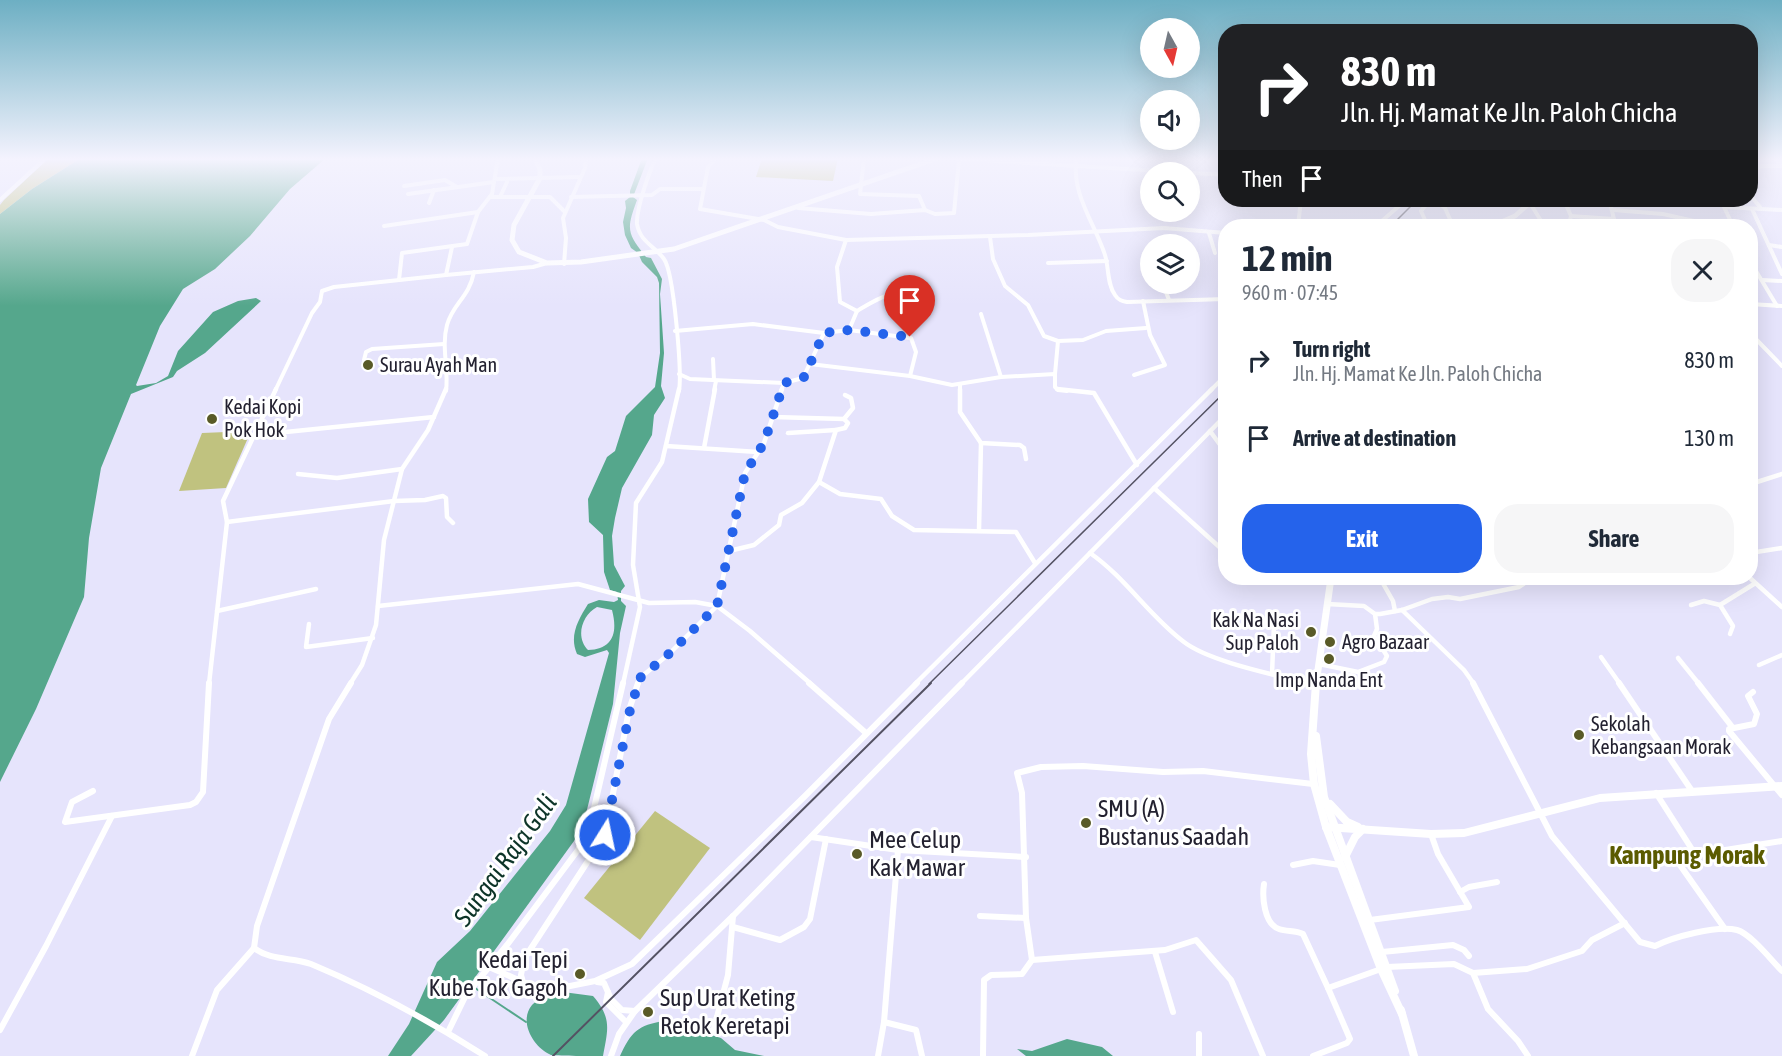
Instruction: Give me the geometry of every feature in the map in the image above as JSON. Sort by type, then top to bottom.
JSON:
[{"type":"main road","points":[[525,207],[514,225],[512,240],[519,252],[547,263],[564,264],[642,255],[684,246],[798,208]]},
{"type":"main road","points":[[1508,219],[1525,207]]},
{"type":"main road","points":[[1330,585],[1316,686],[1314,722],[1318,784],[1330,827],[1402,1014],[1414,1056]]},
{"type":"main road","points":[[1318,784],[1334,810],[1347,822],[1363,830]]},
{"type":"main road","points":[[1330,827],[1431,834],[1477,831],[1600,798],[1778,786]]},
{"type":"main road","points":[[1324,797],[1330,827]]},
{"type":"main road","points":[[1343,861],[1355,837],[1363,830]]},
{"type":"main road","points":[[1343,861],[1370,920],[1382,952],[1384,968]]},
{"type":"street","points":[[399,280],[402,253],[452,247],[469,242],[478,212],[482,207]]},
{"type":"street","points":[[558,207],[565,212]]},
{"type":"street","points":[[564,264],[566,236],[563,220],[567,207]]},
{"type":"street","points":[[447,1031],[466,995],[507,945],[578,850],[585,836],[612,734],[640,599],[633,566],[636,502],[662,462],[680,388],[673,285],[665,260],[646,244],[638,229],[641,207]]},
{"type":"street","points":[[700,207],[764,220],[787,229],[846,240],[990,237],[1165,228],[1218,233]]},
{"type":"street","points":[[798,208],[870,214],[925,210],[935,214],[956,213],[956,207]]},
{"type":"street","points":[[1086,207],[1107,261],[1112,289],[1118,298],[1124,302],[1218,299]]},
{"type":"street","points":[[1384,219],[1398,207]]},
{"type":"street","points":[[1567,207],[1570,219]]},
{"type":"street","points":[[1612,207],[1613,219]]},
{"type":"street","points":[[1728,207],[1759,207]]},
{"type":"street","points":[[1762,207],[1782,210]]},
{"type":"street","points":[[1752,209],[1756,219]]},
{"type":"street","points":[[1613,210],[1660,214],[1684,219]]},
{"type":"street","points":[[384,226],[478,212]]},
{"type":"street","points":[[1571,216],[1602,219]]},
{"type":"street","points":[[1758,222],[1782,274]]},
{"type":"street","points":[[1209,233],[1215,253]]},
{"type":"street","points":[[990,237],[993,260],[1005,286],[1028,306],[1044,336],[1058,341],[1083,340],[1106,331],[1146,328]]},
{"type":"street","points":[[846,240],[837,267],[840,302],[843,306],[857,311]]},
{"type":"street","points":[[1768,245],[1782,247]]},
{"type":"street","points":[[446,274],[452,247]]},
{"type":"street","points":[[1048,263],[1107,261]]},
{"type":"street","points":[[93,791],[72,802],[65,822],[190,805],[196,802],[203,792],[209,681],[227,522],[224,501],[249,443],[256,435],[312,313],[320,302],[320,294],[326,289],[446,274],[533,267],[547,263]]},
{"type":"street","points":[[192,1056],[217,990],[254,948],[256,926],[329,719],[362,665],[373,638],[384,540],[402,469],[434,417],[445,394],[447,382],[444,344],[448,318],[471,288],[474,272]]},
{"type":"street","points":[[1758,274],[1779,306]]},
{"type":"street","points":[[1762,280],[1782,281]]},
{"type":"street","points":[[849,330],[857,311],[887,294],[915,294],[920,298],[920,305]]},
{"type":"street","points":[[1167,294],[1169,300]]},
{"type":"street","points":[[1134,375],[1165,364],[1159,357],[1146,328],[1143,301]]},
{"type":"street","points":[[1758,305],[1779,306]]},
{"type":"street","points":[[981,315],[1001,377]]},
{"type":"street","points":[[675,331],[753,324],[824,333],[849,330],[911,338],[916,343],[915,362],[910,376]]},
{"type":"street","points":[[679,374],[688,379],[784,383],[803,378],[824,333]]},
{"type":"street","points":[[1058,341],[1055,387],[1058,390],[1091,391],[1095,394],[1137,465]]},
{"type":"street","points":[[1758,341],[1782,366]]},
{"type":"street","points":[[364,360],[366,352],[372,349],[444,344]]},
{"type":"street","points":[[704,448],[715,380],[712,359]]},
{"type":"street","points":[[810,364],[910,376],[951,385],[1001,377],[1055,374]]},
{"type":"street","points":[[524,982],[521,975],[524,959],[605,835],[630,710],[640,678],[670,653],[717,606],[745,473],[758,452],[784,383]]},
{"type":"street","points":[[489,967],[542,988],[560,988],[595,981],[632,964],[1218,383]]},
{"type":"street","points":[[960,384],[960,412],[981,443],[979,530]]},
{"type":"street","points":[[844,419],[853,408],[852,400],[845,395]]},
{"type":"street","points":[[256,435],[434,417]]},
{"type":"street","points":[[773,417],[844,419],[848,423],[847,426],[836,430],[788,434]]},
{"type":"street","points":[[611,1056],[626,1022],[635,1011],[733,916],[1218,423]]},
{"type":"street","points":[[729,551],[755,544],[779,525],[781,515],[803,502],[819,482],[836,430]]},
{"type":"street","points":[[1210,431],[1218,442]]},
{"type":"street","points":[[981,443],[1020,445],[1024,448],[1026,459]]},
{"type":"street","points":[[666,446],[758,452]]},
{"type":"street","points":[[298,474],[312,478],[368,475],[402,469]]},
{"type":"street","points":[[1758,482],[1782,474]]},
{"type":"street","points":[[819,482],[840,494],[881,499],[892,516],[914,530],[979,530],[1018,533],[1035,563]]},
{"type":"street","points":[[1154,488],[1218,546]]},
{"type":"street","points":[[227,522],[444,496],[447,517],[453,523]]},
{"type":"street","points":[[1758,552],[1782,548]]},
{"type":"street","points":[[1090,553],[1110,568],[1185,645],[1201,653],[1316,686]]},
{"type":"street","points":[[378,606],[578,584],[611,595],[661,604],[695,602],[717,606],[750,631],[866,733]]},
{"type":"street","points":[[1384,585],[1399,610],[1464,670],[1474,684],[1564,853],[1640,942],[1650,946],[1669,939],[1725,929],[1743,932],[1782,971]]},
{"type":"street","points":[[1327,603],[1364,606],[1375,614],[1399,610],[1432,599],[1448,597],[1460,599],[1522,585]]},
{"type":"street","points":[[1691,605],[1704,602],[1720,605],[1752,585]]},
{"type":"street","points":[[1755,585],[1782,607]]},
{"type":"street","points":[[217,611],[316,589]]},
{"type":"street","points":[[1720,605],[1732,626],[1730,634]]},
{"type":"street","points":[[1319,663],[1358,672],[1384,662],[1387,656],[1374,636],[1377,629],[1375,614]]},
{"type":"street","points":[[309,624],[304,644],[306,647],[373,638]]},
{"type":"street","points":[[1272,674],[1275,624]]},
{"type":"street","points":[[1759,665],[1782,656]]},
{"type":"street","points":[[1601,657],[1692,791]]},
{"type":"street","points":[[1678,658],[1733,728]]},
{"type":"street","points":[[1754,692],[1748,696],[1757,714],[1754,724],[1733,728],[1729,731],[1731,736],[1778,786],[1782,795]]},
{"type":"street","points":[[983,1056],[984,980],[991,975],[1022,974],[1032,960],[1026,918],[1026,857],[1022,793],[1017,772],[1021,768],[1044,766],[1142,770],[1159,773],[1202,771],[1318,784]]},
{"type":"street","points":[[1656,793],[1695,854]]},
{"type":"street","points":[[0,1030],[46,946],[112,816]]},
{"type":"street","points":[[1370,920],[1468,907],[1438,858],[1431,834]]},
{"type":"street","points":[[811,837],[898,850],[1026,857]]},
{"type":"street","points":[[734,927],[775,940],[783,939],[804,927],[810,919],[825,839]]},
{"type":"street","points":[[1725,929],[1675,860],[1695,854],[1782,841]]},
{"type":"street","points":[[878,1056],[884,1022],[898,850]]},
{"type":"street","points":[[1293,865],[1313,861],[1343,861]]},
{"type":"street","points":[[1460,892],[1469,887],[1497,882]]},
{"type":"street","points":[[1264,884],[1262,893],[1272,924],[1277,928],[1299,931],[1304,934],[1350,1040],[1313,1056]]},
{"type":"street","points":[[713,1032],[726,984],[734,927],[733,916]]},
{"type":"street","points":[[980,916],[1026,918]]},
{"type":"street","points":[[1328,988],[1384,968],[1454,964],[1473,973],[1527,969],[1582,951],[1592,940],[1625,923]]},
{"type":"street","points":[[1032,960],[1155,952],[1174,949],[1196,940],[1231,980],[1263,1056]]},
{"type":"street","points":[[1382,952],[1453,945],[1464,950],[1469,956]]},
{"type":"street","points":[[254,948],[260,954],[271,957],[307,962],[447,1031],[485,1056]]},
{"type":"street","points":[[1155,952],[1173,1012]]},
{"type":"street","points":[[1473,973],[1488,1009],[1528,1056]]},
{"type":"street","points":[[595,981],[604,982],[615,1005],[622,1010],[635,1011]]},
{"type":"street","points":[[609,990],[606,1002],[626,1022]]},
{"type":"street","points":[[884,1022],[916,1030],[922,1056]]},
{"type":"street","points":[[1199,1034],[1199,1056]]},
{"type":"shaded area","points":[[0,207],[9,207],[0,214]]},
{"type":"shaded area","points":[[9,207],[274,207],[250,236],[215,269],[183,289],[160,326],[137,386],[156,383],[168,376],[178,351],[213,312],[238,301],[256,298],[261,301],[205,353],[177,371],[173,377],[131,394],[101,468],[89,538],[84,597],[36,709],[0,782],[0,214]]},
{"type":"shaded area","points":[[635,207],[630,231],[646,257],[651,258],[662,279],[660,294],[664,353],[661,386],[665,398],[654,415],[652,435],[622,488],[615,518],[612,536],[614,565],[625,586],[621,591],[621,601],[626,606],[620,633],[613,704],[582,830],[444,1020],[411,1056],[388,1056],[409,1024],[437,962],[470,931],[550,831],[566,805],[609,653],[607,650],[585,657],[577,654],[574,641],[576,628],[588,604],[599,600],[614,602],[618,600],[617,592],[610,590],[604,572],[603,535],[589,522],[588,499],[607,457],[615,451],[626,416],[655,387],[660,353],[659,283],[657,277],[642,262],[638,253],[631,248],[625,235],[623,222],[626,208]],"holes":[[[597,607],[612,610],[614,632],[608,643],[603,647],[588,650],[581,633],[587,615]]]},
{"type":"shaded area","points":[[251,431],[226,488],[179,491],[202,433]]},
{"type":"shaded area","points":[[655,811],[710,848],[640,940],[584,898]]},
{"type":"shaded area","points":[[563,992],[593,996],[599,1004],[607,1024],[603,1056],[551,1055],[534,1041],[527,1026],[528,1012],[532,1005],[542,998]]},
{"type":"shaded area","points":[[664,1021],[721,1038],[735,1050],[764,1056],[620,1056],[636,1031]]},
{"type":"shaded area","points":[[1067,1039],[1102,1047],[1113,1056],[1026,1056],[1017,1049],[1032,1051]]},
{"type":"waterway","points":[[475,988],[526,1022]]},
{"type":"railway","points":[[1398,219],[1410,207]]},
{"type":"railway","points":[[929,684],[1218,399]]},
{"type":"railway","points":[[553,1056],[931,683]]},
{"type":"place","name":"Surau Ayah Man","points":[[368,365]]},
{"type":"place","name":"Kedai Kopi Pok Hok","points":[[212,419]]},
{"type":"place","name":"Kak Na Nasi Sup Paloh","points":[[1311,632]]},
{"type":"place","name":"Agro Bazaar","points":[[1330,642]]},
{"type":"place","name":"Imp Nanda Ent","points":[[1329,659]]},
{"type":"place","name":"Sekolah Kebangsaan Morak","points":[[1579,735]]},
{"type":"place","name":"SMU (A) Bustanus Saadah","points":[[1086,823]]},
{"type":"place","name":"Mee Celup Kak Mawar","points":[[857,854]]},
{"type":"place","name":"Kedai Tepi Kube Tok Gagoh","points":[[580,974]]},
{"type":"place","name":"Sup Urat Keting Retok Keretapi","points":[[648,1012]]},
{"type":"district","name":"Kampung Morak","points":[[1687,855]]},
{"type":"route","points":[[605,835],[630,710],[640,678],[670,653],[717,606],[745,473],[764,443],[784,383],[804,377],[824,333],[849,330],[910,337]]},
{"type":"water label","name":"Sungai Raja Gali","points":[[505,860]]}]
